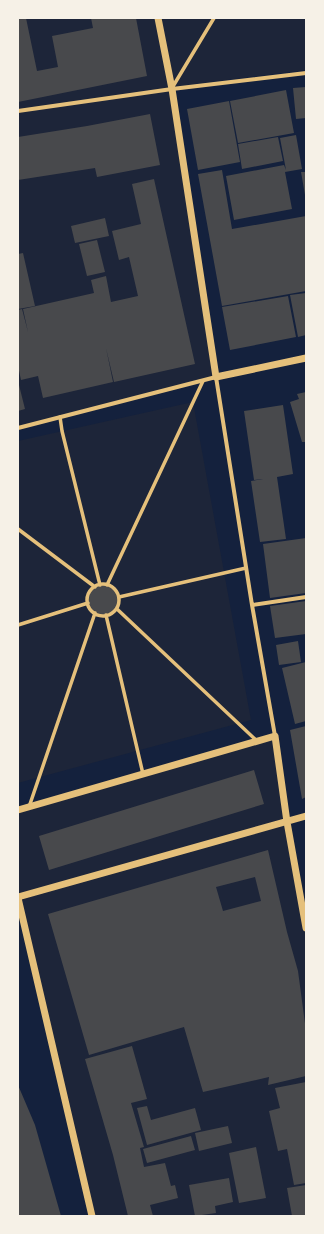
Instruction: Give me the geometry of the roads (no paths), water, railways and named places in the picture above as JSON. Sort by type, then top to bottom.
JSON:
[{"type":"street","points":[[158,18],[172,89],[246,568],[275,736],[287,822],[306,928]]},
{"type":"street","points":[[172,89],[214,18]]},
{"type":"street","points":[[18,111],[172,89],[306,73]]},
{"type":"street","points":[[18,428],[216,377],[306,358]]},
{"type":"street","points":[[107,584],[202,381]]},
{"type":"street","points":[[60,417],[62,431],[100,585]]},
{"type":"street","points":[[18,529],[94,587]]},
{"type":"street","points":[[119,597],[246,568]]},
{"type":"street","points":[[107,584],[116,591],[119,597],[119,603],[117,609],[112,614],[106,616],[95,613],[88,603],[88,597],[90,591],[94,587],[107,584]]},
{"type":"street","points":[[252,605],[306,597]]},
{"type":"street","points":[[18,625],[88,603]]},
{"type":"street","points":[[117,609],[258,742]]},
{"type":"street","points":[[28,808],[95,613]]},
{"type":"street","points":[[106,616],[143,774]]},
{"type":"street","points":[[18,810],[275,736]]},
{"type":"street","points":[[92,1216],[18,897],[306,816]]}]
